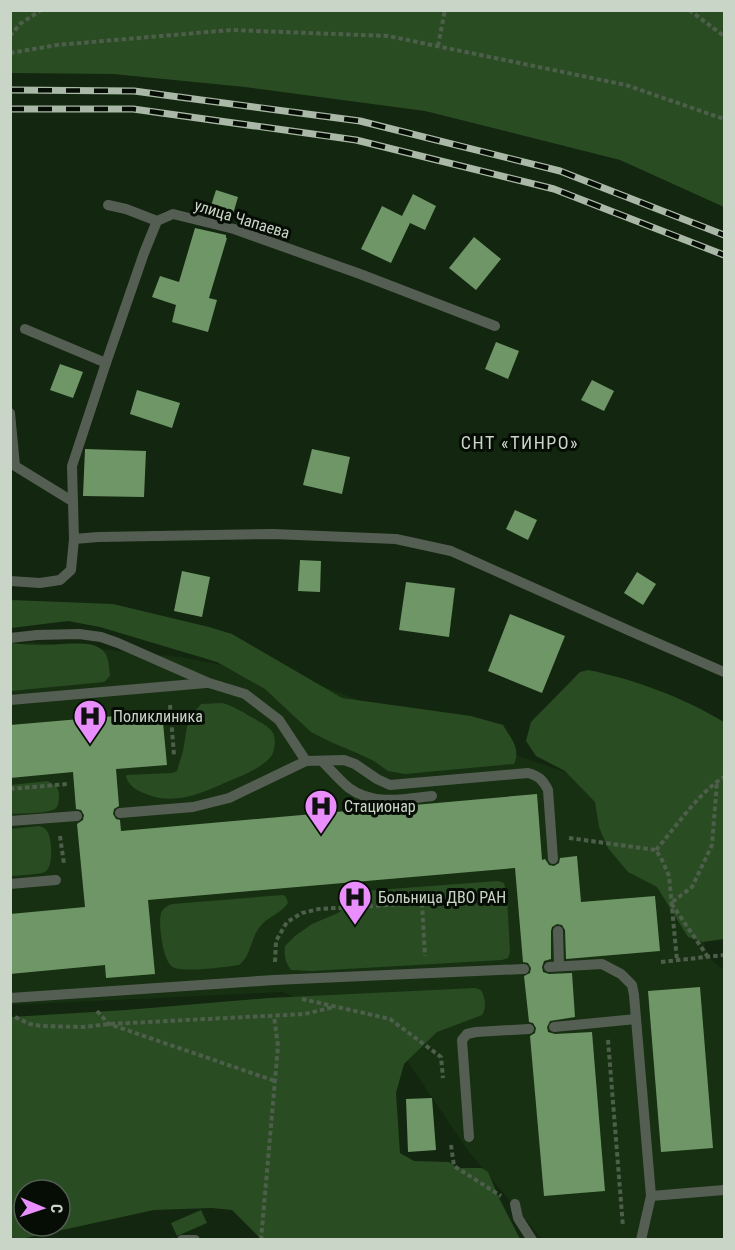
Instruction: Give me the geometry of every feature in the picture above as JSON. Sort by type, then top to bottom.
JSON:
[{"type":"lane","points":[[10,581],[40,583],[60,580],[71,570],[74,539],[72,466],[157,221],[108,205]]},
{"type":"lane","name":"улица Чапаева","points":[[157,221],[173,214],[234,229],[495,326]]},
{"type":"lane","points":[[26,329],[106,363]]},
{"type":"lane","points":[[10,413],[15,466],[72,501]]},
{"type":"lane","points":[[74,539],[273,534],[396,539],[451,551],[724,672]]},
{"type":"lane","points":[[10,638],[79,634],[101,637],[209,683],[245,694],[279,720],[306,761]]},
{"type":"lane","points":[[10,700],[209,683]]},
{"type":"lane","points":[[120,813],[193,807],[229,798],[306,761],[344,760],[390,785],[528,773],[538,776],[548,790],[553,858]]},
{"type":"lane","points":[[322,761],[351,789],[369,797],[384,800],[432,796]]},
{"type":"lane","points":[[10,821],[77,816]]},
{"type":"lane","points":[[10,884],[56,880]]},
{"type":"lane","points":[[558,932],[554,967],[602,964],[621,974],[632,985],[651,1196],[641,1239]]},
{"type":"lane","points":[[10,998],[274,980],[524,969]]},
{"type":"lane","points":[[554,1027],[636,1019]]},
{"type":"lane","points":[[469,1137],[462,1040],[467,1034],[476,1032],[529,1029]]},
{"type":"lane","points":[[651,1196],[724,1190]]},
{"type":"lane","points":[[515,1204],[518,1218],[532,1239]]},
{"type":"lane","points":[[182,1239],[195,1239]]},
{"type":"path","points":[[10,36],[20,24],[42,10]]},
{"type":"path","points":[[438,46],[444,10]]},
{"type":"path","points":[[689,10],[724,36]]},
{"type":"path","points":[[10,53],[57,45],[231,30],[388,36],[626,84],[724,119]]},
{"type":"path","points":[[168,687],[174,755]]},
{"type":"path","points":[[656,850],[694,805],[724,777]]},
{"type":"path","points":[[671,903],[692,887],[712,845],[717,782]]},
{"type":"path","points":[[10,789],[67,784]]},
{"type":"path","points":[[56,880],[64,877],[58,817]]},
{"type":"path","points":[[551,835],[656,850],[669,876],[677,961]]},
{"type":"path","points":[[274,980],[276,941],[287,922],[302,913],[319,909],[495,899]]},
{"type":"path","points":[[422,903],[426,974]]},
{"type":"path","points":[[671,903],[708,957]]},
{"type":"path","points":[[661,962],[724,955]]},
{"type":"path","points":[[298,998],[390,1019],[441,1057],[443,1079]]},
{"type":"path","points":[[10,1013],[30,1024],[84,1027],[109,1023],[305,1014],[338,1006]]},
{"type":"path","points":[[261,1239],[278,1046],[274,1016]]},
{"type":"path","points":[[109,1023],[275,1081]]},
{"type":"path","points":[[609,1056],[623,1228]]},
{"type":"path","points":[[451,1144],[454,1166],[515,1204]]},
{"type":"path","points":[[663,1239],[684,1239]]},
{"type":"shaded area","points":[[11,10],[724,11],[724,207],[620,160],[425,111],[245,87],[113,74],[11,73]]},
{"type":"shaded area","points":[[11,600],[113,604],[232,634],[342,698],[471,716],[503,725],[516,748],[516,758],[514,764],[405,774],[388,771],[374,761],[311,732],[265,689],[217,662],[100,627],[68,621],[11,628]]},
{"type":"shaded area","name":"Больница ДВО РАН","points":[[30,642],[180,657],[308,681],[582,778],[691,896],[708,957],[724,970],[724,1239],[542,1239],[469,1152],[395,1043],[283,992],[11,1005],[11,646]]},
{"type":"shaded area","points":[[10,643],[96,646],[106,654],[110,676],[104,682],[11,691]]},
{"type":"shaded area","points":[[588,670],[664,692],[724,722],[724,939],[703,942],[688,937],[657,887],[628,872],[608,848],[599,827],[595,802],[565,771],[536,756],[526,741],[531,722],[580,672]]},
{"type":"shaded area","points":[[222,703],[243,712],[265,725],[273,733],[274,747],[268,760],[246,774],[209,790],[178,798],[157,797],[131,786],[127,775],[177,771],[192,715],[201,704]]},
{"type":"shaded area","points":[[48,781],[56,786],[59,792],[59,803],[55,809],[40,813],[11,814],[11,785]]},
{"type":"shaded area","points":[[43,827],[49,835],[51,859],[48,869],[38,874],[11,876],[11,829]]},
{"type":"shaded area","points":[[498,881],[504,883],[507,897],[510,952],[508,958],[312,971],[291,970],[286,961],[285,946],[295,936],[312,924],[338,913],[364,891]]},
{"type":"shaded area","points":[[283,895],[288,903],[262,924],[246,957],[239,965],[178,969],[169,964],[164,951],[160,925],[161,913],[167,906]]},
{"type":"shaded area","points":[[475,988],[481,990],[485,1002],[482,1015],[437,1032],[404,1064],[396,1093],[400,1153],[414,1161],[449,1162],[458,1168],[482,1168],[488,1172],[520,1239],[261,1239],[232,1210],[212,1208],[154,1210],[72,1228],[72,1178],[12,1178],[12,1238],[26,1238],[11,1239],[11,1017],[269,998]]},
{"type":"shaded area","points":[[201,1210],[207,1223],[177,1236],[171,1223]]},
{"type":"building","points":[[216,190],[238,197],[231,221],[208,215]]},
{"type":"building","points":[[413,194],[436,206],[425,230],[410,223],[391,263],[361,249],[382,206],[402,216]]},
{"type":"building","points":[[195,228],[226,235],[227,238],[209,298],[217,300],[208,332],[172,322],[176,305],[152,297],[160,276],[179,282]]},
{"type":"building","points":[[474,237],[501,259],[476,290],[449,268]]},
{"type":"building","points":[[496,342],[519,351],[508,379],[485,369]]},
{"type":"building","points":[[60,364],[83,372],[73,398],[50,390]]},
{"type":"building","points":[[592,380],[614,391],[604,411],[581,400]]},
{"type":"building","points":[[137,390],[180,403],[172,428],[130,414]]},
{"type":"building","points":[[85,449],[146,451],[144,497],[83,496]]},
{"type":"building","points":[[312,449],[350,457],[342,494],[303,485]]},
{"type":"building","points":[[515,510],[537,520],[528,540],[506,529]]},
{"type":"building","points":[[300,560],[321,561],[320,592],[298,591]]},
{"type":"building","points":[[182,571],[210,577],[202,617],[174,611]]},
{"type":"building","points":[[637,572],[656,584],[643,605],[624,593]]},
{"type":"building","points":[[406,582],[455,588],[449,637],[399,630]]},
{"type":"building","points":[[510,614],[565,636],[542,693],[488,671]]},
{"type":"building","points":[[162,712],[167,765],[116,769],[119,806],[114,809],[113,814],[116,819],[120,820],[121,831],[537,794],[542,860],[545,859],[549,865],[554,866],[559,863],[560,858],[577,856],[581,902],[655,896],[660,951],[566,959],[565,930],[562,925],[557,924],[552,927],[551,931],[551,959],[544,961],[542,967],[543,972],[549,974],[572,973],[575,1017],[550,1021],[547,1027],[548,1032],[555,1034],[592,1032],[605,1191],[544,1196],[530,1036],[535,1033],[536,1028],[533,1023],[529,1022],[524,976],[530,973],[531,968],[528,963],[523,962],[515,868],[148,900],[155,974],[106,978],[105,965],[10,974],[10,914],[85,907],[77,824],[83,820],[84,815],[81,810],[76,809],[73,772],[10,778],[10,725]]},
{"type":"building","points":[[700,987],[713,1148],[661,1152],[648,991]]},
{"type":"building","points":[[432,1098],[436,1150],[408,1152],[406,1099]]},
{"type":"railway","points":[[10,90],[134,91],[360,121],[560,171],[724,235]]},
{"type":"railway","points":[[10,109],[133,109],[356,140],[554,189],[724,255]]},
{"type":"place","name":"Поликлиника","points":[[90,745]]},
{"type":"place","name":"Стационар","points":[[321,835]]},
{"type":"place","name":"Больница ДВО РАН","points":[[355,926]]},
{"type":"district","name":"СНТ «ТИНРО»","points":[[520,442]]}]
